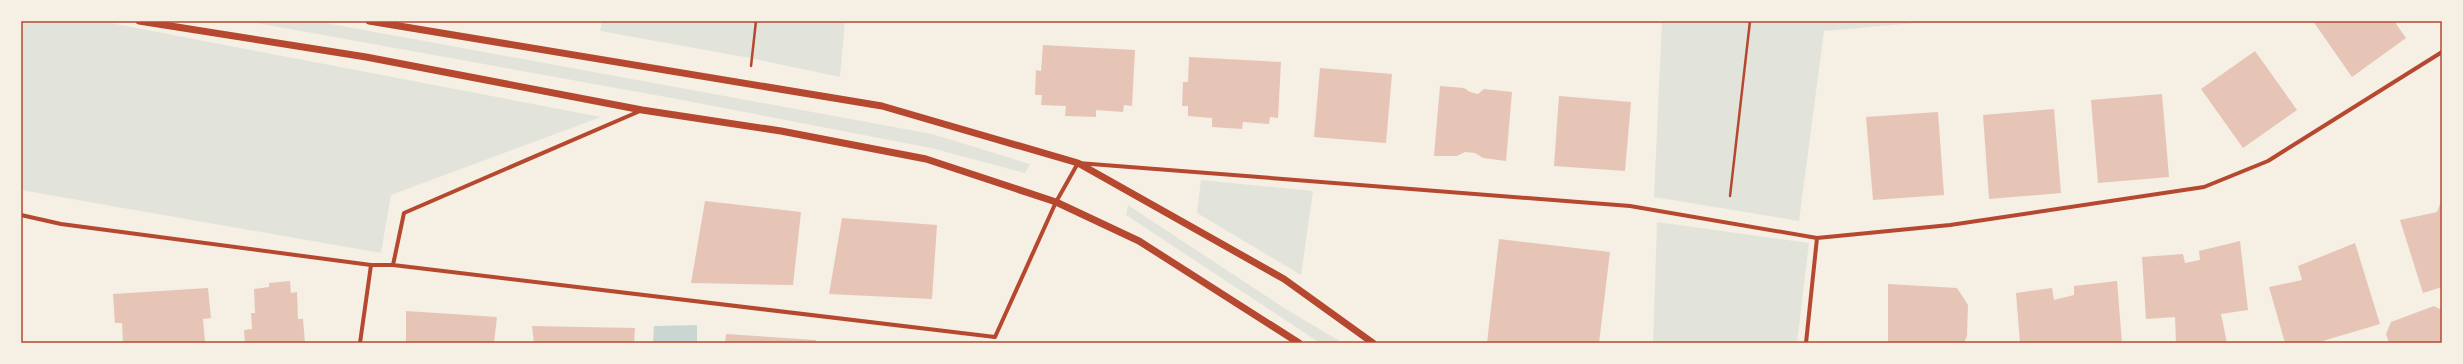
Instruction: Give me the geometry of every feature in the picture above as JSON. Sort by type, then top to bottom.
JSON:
[{"type":"street","points":[[139,21],[366,57],[642,110],[781,131],[926,159],[1056,202],[1139,241],[1299,343]]},
{"type":"street","points":[[369,21],[882,106],[1078,163],[1630,206],[1817,238],[1950,225],[2204,187],[2268,161],[2442,52]]},
{"type":"street","points":[[393,265],[404,213],[642,110]]},
{"type":"street","points":[[21,215],[61,224],[371,265],[393,265],[995,337],[1056,202],[1078,163]]},
{"type":"street","points":[[1078,163],[1284,279],[1373,343]]},
{"type":"street","points":[[1806,343],[1817,238]]},
{"type":"street","points":[[360,343],[371,265]]},
{"type":"path","points":[[749,84],[756,21]]},
{"type":"path","points":[[1730,196],[1750,21]]},
{"type":"shaded area","points":[[21,21],[100,21],[601,117],[391,195],[381,253],[21,190]]},
{"type":"shaded area","points":[[246,21],[315,21],[932,134],[1030,164],[1025,173],[931,148],[677,99]]},
{"type":"shaded area","points":[[602,21],[845,21],[840,77],[750,58],[600,31]]},
{"type":"shaded area","points":[[1662,21],[1938,21],[1824,31],[1799,221],[1654,197]]},
{"type":"shaded area","points":[[1201,180],[1313,191],[1301,275],[1197,213]]},
{"type":"shaded area","points":[[1128,205],[1284,308],[1343,343],[1320,343],[1126,215]]},
{"type":"shaded area","points":[[1657,222],[1809,243],[1797,343],[1653,343]]},
{"type":"shaded area","points":[[697,325],[697,343],[653,343],[654,326]]},
{"type":"building","points":[[2313,21],[2394,21],[2406,38],[2352,77]]},
{"type":"building","points":[[1043,45],[1135,50],[1132,106],[1124,105],[1123,112],[1096,110],[1096,117],[1065,116],[1066,106],[1041,105],[1042,95],[1035,95],[1036,70],[1041,71]]},
{"type":"building","points":[[2255,51],[2297,110],[2243,148],[2201,89]]},
{"type":"building","points":[[1189,57],[1281,62],[1278,118],[1270,117],[1269,124],[1243,122],[1242,129],[1212,127],[1212,118],[1188,116],[1188,106],[1182,106],[1183,82],[1188,82]]},
{"type":"building","points":[[1320,68],[1392,74],[1386,143],[1314,137]]},
{"type":"building","points":[[1440,86],[1464,88],[1470,92],[1478,94],[1484,89],[1512,92],[1506,161],[1483,158],[1475,153],[1465,152],[1457,156],[1434,156]]},
{"type":"building","points":[[2162,94],[2169,177],[2098,183],[2091,100]]},
{"type":"building","points":[[1559,96],[1631,102],[1625,171],[1554,166]]},
{"type":"building","points":[[2054,109],[2061,193],[1989,199],[1983,115]]},
{"type":"building","points":[[1938,112],[1944,195],[1873,200],[1866,117]]},
{"type":"building","points":[[705,201],[801,212],[793,285],[691,283]]},
{"type":"building","points":[[2441,201],[2442,287],[2423,293],[2400,220],[2437,212]]},
{"type":"building","points":[[842,218],[937,225],[932,299],[829,294]]},
{"type":"building","points":[[1499,239],[1610,252],[1599,343],[1487,343]]},
{"type":"building","points":[[2240,241],[2248,310],[2221,314],[2227,343],[2176,343],[2175,317],[2146,319],[2142,257],[2183,254],[2185,263],[2200,260],[2199,251]]},
{"type":"building","points":[[2355,243],[2380,324],[2316,343],[2285,343],[2269,287],[2302,280],[2298,266]]},
{"type":"building","points":[[290,281],[291,293],[297,292],[298,319],[303,319],[305,343],[245,343],[244,330],[252,329],[251,313],[255,313],[254,289],[269,287],[269,283]]},
{"type":"building","points":[[2117,281],[2122,343],[2020,343],[2016,293],[2052,288],[2054,300],[2074,295],[2074,286]]},
{"type":"building","points":[[1888,284],[1957,288],[1968,305],[1967,336],[1964,343],[1888,343]]},
{"type":"building","points":[[208,288],[211,318],[203,319],[205,342],[123,343],[122,323],[115,323],[113,294]]},
{"type":"building","points":[[2434,306],[2442,310],[2442,343],[2389,343],[2386,334],[2391,322]]},
{"type":"building","points":[[406,311],[497,317],[494,343],[406,343]]},
{"type":"building","points":[[532,326],[635,328],[634,343],[534,343]]},
{"type":"building","points":[[726,334],[816,340],[816,343],[725,343]]}]
